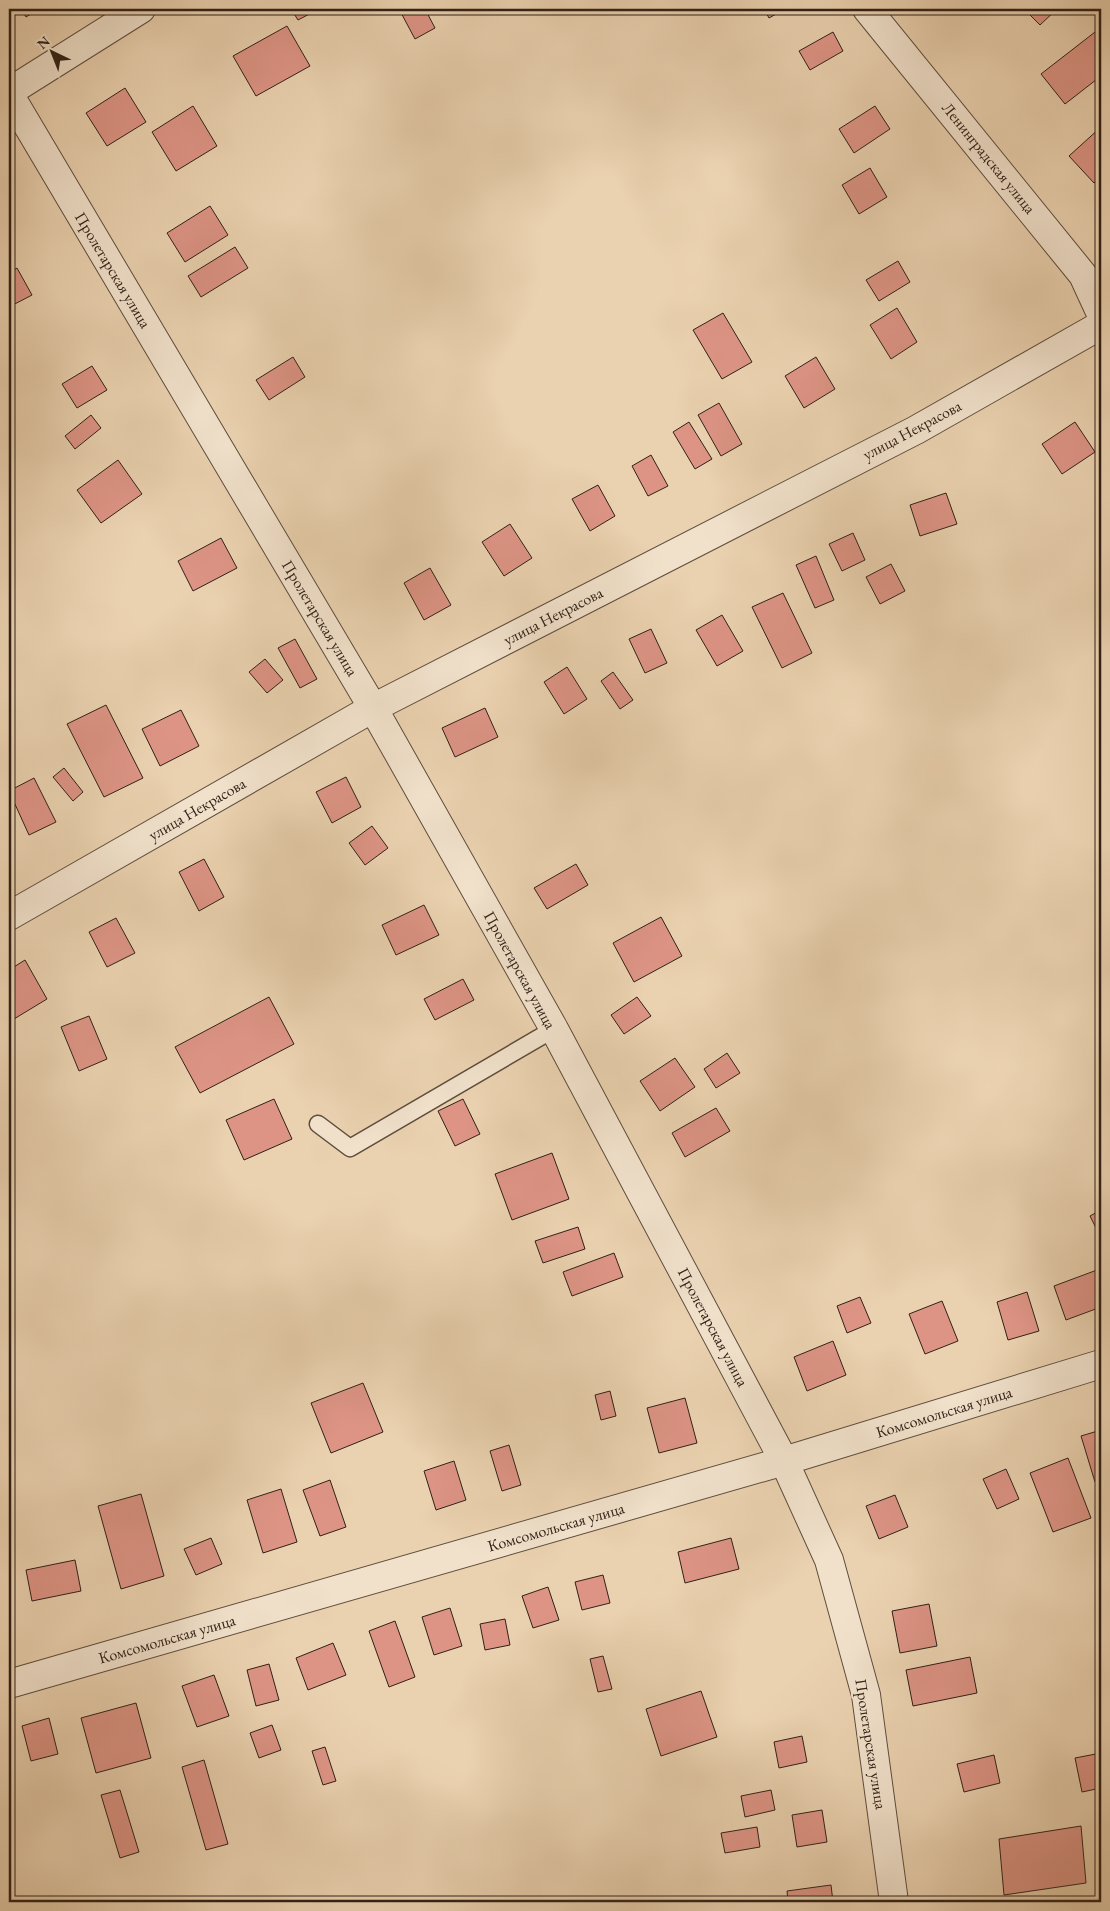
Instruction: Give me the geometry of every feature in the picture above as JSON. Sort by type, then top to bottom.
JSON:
[{"type":"street","points":[[9,93],[141,9]]},
{"type":"street","name":"Ленинградская улица","points":[[867,9],[1083,274],[1101,314]]},
{"type":"street","name":"Пролетарская улица","points":[[9,93],[373,708],[554,1029],[784,1461],[829,1560],[866,1694],[894,1902]]},
{"type":"street","name":"улица Некрасова","points":[[9,916],[373,708],[916,430],[1101,325]]},
{"type":"street","name":"Комсомольская улица","points":[[9,1684],[784,1461],[1101,1364]]},
{"type":"lane","points":[[318,1124],[350,1148],[554,1029]]},
{"type":"building","points":[[21,9],[39,9],[26,17]]},
{"type":"building","points":[[291,9],[319,9],[298,20]]},
{"type":"building","points":[[399,9],[425,9],[435,28],[415,39]]},
{"type":"building","points":[[764,9],[785,9],[769,18]]},
{"type":"building","points":[[1035,9],[1057,9],[1040,25],[1029,14]]},
{"type":"building","points":[[287,26],[310,66],[256,96],[233,56]]},
{"type":"building","points":[[833,32],[843,51],[810,70],[799,51]]},
{"type":"building","points":[[1095,32],[1101,40],[1101,76],[1065,104],[1041,74]]},
{"type":"building","points":[[125,88],[146,122],[107,146],[86,113]]},
{"type":"building","points":[[193,106],[217,146],[176,171],[152,132]]},
{"type":"building","points":[[875,106],[890,129],[854,153],[839,129]]},
{"type":"building","points":[[1101,127],[1101,177],[1094,183],[1069,156]]},
{"type":"building","points":[[870,168],[887,197],[859,214],[842,185]]},
{"type":"building","points":[[210,206],[228,235],[185,262],[167,233]]},
{"type":"building","points":[[235,247],[248,268],[201,297],[188,276]]},
{"type":"building","points":[[898,261],[910,282],[879,301],[866,280]]},
{"type":"building","points":[[17,268],[32,295],[9,307],[9,273]]},
{"type":"building","points":[[897,308],[917,342],[891,359],[870,325]]},
{"type":"building","points":[[723,313],[752,362],[722,379],[693,330]]},
{"type":"building","points":[[293,357],[305,377],[269,400],[256,380]]},
{"type":"building","points":[[816,357],[835,389],[804,408],[785,376]]},
{"type":"building","points":[[92,366],[107,390],[77,408],[62,384]]},
{"type":"building","points":[[719,403],[742,444],[721,456],[698,415]]},
{"type":"building","points":[[91,415],[101,428],[75,449],[65,436]]},
{"type":"building","points":[[689,422],[712,459],[695,469],[673,432]]},
{"type":"building","points":[[1075,422],[1095,452],[1062,474],[1042,444]]},
{"type":"building","points":[[651,455],[668,486],[648,496],[632,466]]},
{"type":"building","points":[[118,460],[142,494],[101,523],[77,490]]},
{"type":"building","points":[[598,485],[615,516],[590,531],[572,499]]},
{"type":"building","points":[[946,493],[957,524],[920,536],[910,505]]},
{"type":"building","points":[[510,524],[532,558],[504,576],[482,542]]},
{"type":"building","points":[[853,533],[865,560],[842,571],[829,544]]},
{"type":"building","points":[[221,538],[237,568],[193,591],[178,561]]},
{"type":"building","points":[[816,556],[834,600],[815,608],[796,565]]},
{"type":"building","points":[[891,564],[905,591],[880,604],[866,577]]},
{"type":"building","points":[[430,568],[451,605],[424,620],[404,583]]},
{"type":"building","points":[[783,593],[812,653],[782,668],[752,607]]},
{"type":"building","points":[[722,615],[743,651],[717,666],[696,630]]},
{"type":"building","points":[[651,629],[667,663],[645,673],[629,639]]},
{"type":"building","points":[[295,639],[317,679],[300,688],[278,648]]},
{"type":"building","points":[[265,659],[283,680],[267,693],[249,672]]},
{"type":"building","points":[[567,667],[587,699],[564,714],[544,682]]},
{"type":"building","points":[[613,672],[633,700],[620,709],[601,681]]},
{"type":"building","points":[[106,705],[143,778],[104,797],[67,724]]},
{"type":"building","points":[[485,708],[498,737],[455,757],[442,728]]},
{"type":"building","points":[[181,710],[199,746],[160,766],[142,729]]},
{"type":"building","points":[[64,768],[83,792],[73,801],[53,777]]},
{"type":"building","points":[[346,777],[361,807],[332,823],[316,792]]},
{"type":"building","points":[[34,778],[56,822],[29,835],[9,791]]},
{"type":"building","points":[[372,826],[388,848],[365,865],[349,843]]},
{"type":"building","points":[[204,859],[224,897],[199,911],[179,872]]},
{"type":"building","points":[[576,864],[588,885],[547,909],[534,888]]},
{"type":"building","points":[[424,905],[439,935],[396,955],[382,925]]},
{"type":"building","points":[[661,917],[682,956],[634,982],[613,943]]},
{"type":"building","points":[[116,918],[135,953],[107,967],[89,932]]},
{"type":"building","points":[[25,960],[47,999],[9,1022],[9,970]]},
{"type":"building","points":[[463,979],[474,1000],[435,1020],[424,999]]},
{"type":"building","points":[[269,997],[294,1044],[200,1093],[175,1047]]},
{"type":"building","points":[[637,997],[651,1016],[624,1034],[611,1015]]},
{"type":"building","points":[[89,1016],[107,1059],[79,1071],[61,1027]]},
{"type":"building","points":[[727,1053],[740,1073],[716,1088],[704,1069]]},
{"type":"building","points":[[675,1058],[695,1087],[660,1111],[640,1081]]},
{"type":"building","points":[[274,1099],[292,1139],[244,1160],[226,1120]]},
{"type":"building","points":[[463,1099],[480,1134],[455,1146],[438,1111]]},
{"type":"building","points":[[716,1108],[730,1131],[685,1157],[672,1133]]},
{"type":"building","points":[[552,1153],[569,1199],[512,1220],[495,1174]]},
{"type":"building","points":[[1101,1210],[1101,1238],[1090,1216]]},
{"type":"building","points":[[578,1227],[585,1249],[543,1263],[535,1241]]},
{"type":"building","points":[[614,1253],[623,1277],[572,1296],[563,1272]]},
{"type":"building","points":[[1097,1270],[1101,1282],[1101,1307],[1066,1320],[1054,1286]]},
{"type":"building","points":[[1027,1292],[1039,1331],[1008,1340],[997,1302]]},
{"type":"building","points":[[860,1297],[871,1323],[847,1333],[837,1306]]},
{"type":"building","points":[[942,1301],[958,1341],[925,1354],[909,1314]]},
{"type":"building","points":[[833,1341],[846,1375],[807,1391],[794,1357]]},
{"type":"building","points":[[363,1383],[383,1432],[331,1453],[311,1403]]},
{"type":"building","points":[[610,1391],[616,1416],[601,1420],[595,1395]]},
{"type":"building","points":[[685,1398],[697,1443],[659,1453],[647,1408]]},
{"type":"building","points":[[1101,1430],[1101,1480],[1095,1482],[1081,1436]]},
{"type":"building","points":[[509,1445],[521,1485],[502,1491],[490,1451]]},
{"type":"building","points":[[1068,1458],[1091,1518],[1053,1532],[1030,1473]]},
{"type":"building","points":[[454,1461],[466,1500],[436,1510],[424,1471]]},
{"type":"building","points":[[1006,1469],[1019,1499],[997,1509],[983,1479]]},
{"type":"building","points":[[330,1480],[346,1527],[320,1536],[303,1490]]},
{"type":"building","points":[[281,1489],[297,1542],[263,1553],[247,1500]]},
{"type":"building","points":[[141,1494],[164,1576],[121,1589],[98,1506]]},
{"type":"building","points":[[895,1495],[908,1527],[879,1539],[866,1506]]},
{"type":"building","points":[[211,1538],[222,1564],[196,1575],[184,1549]]},
{"type":"building","points":[[731,1538],[739,1569],[685,1583],[678,1552]]},
{"type":"building","points":[[75,1560],[81,1591],[32,1601],[26,1570]]},
{"type":"building","points":[[603,1575],[610,1603],[582,1610],[575,1582]]},
{"type":"building","points":[[548,1587],[559,1620],[533,1628],[522,1596]]},
{"type":"building","points":[[929,1604],[937,1646],[900,1653],[892,1611]]},
{"type":"building","points":[[450,1608],[462,1646],[434,1655],[422,1617]]},
{"type":"building","points":[[505,1619],[510,1645],[485,1650],[480,1624]]},
{"type":"building","points":[[395,1621],[415,1677],[389,1687],[369,1631]]},
{"type":"building","points":[[333,1643],[346,1675],[308,1690],[296,1658]]},
{"type":"building","points":[[603,1656],[612,1689],[598,1692],[590,1659]]},
{"type":"building","points":[[970,1657],[977,1693],[913,1706],[906,1670]]},
{"type":"building","points":[[269,1664],[279,1700],[256,1706],[247,1670]]},
{"type":"building","points":[[214,1675],[229,1716],[197,1727],[182,1686]]},
{"type":"building","points":[[701,1691],[717,1737],[661,1756],[646,1709]]},
{"type":"building","points":[[136,1703],[151,1758],[96,1773],[81,1718]]},
{"type":"building","points":[[49,1718],[58,1754],[31,1761],[22,1726]]},
{"type":"building","points":[[272,1725],[281,1750],[259,1758],[250,1733]]},
{"type":"building","points":[[802,1736],[807,1762],[779,1768],[774,1742]]},
{"type":"building","points":[[325,1747],[336,1781],[323,1785],[312,1751]]},
{"type":"building","points":[[1101,1753],[1101,1788],[1082,1792],[1075,1758]]},
{"type":"building","points":[[994,1755],[1000,1783],[964,1792],[957,1764]]},
{"type":"building","points":[[204,1760],[228,1844],[206,1850],[182,1767]]},
{"type":"building","points":[[120,1790],[139,1852],[120,1858],[101,1795]]},
{"type":"building","points":[[771,1790],[775,1810],[745,1817],[741,1796]]},
{"type":"building","points":[[822,1810],[827,1842],[797,1847],[792,1815]]},
{"type":"building","points":[[1081,1826],[1086,1883],[1004,1895],[999,1839]]},
{"type":"building","points":[[757,1827],[760,1847],[725,1853],[721,1833]]},
{"type":"building","points":[[831,1885],[833,1902],[788,1902],[787,1891]]}]
